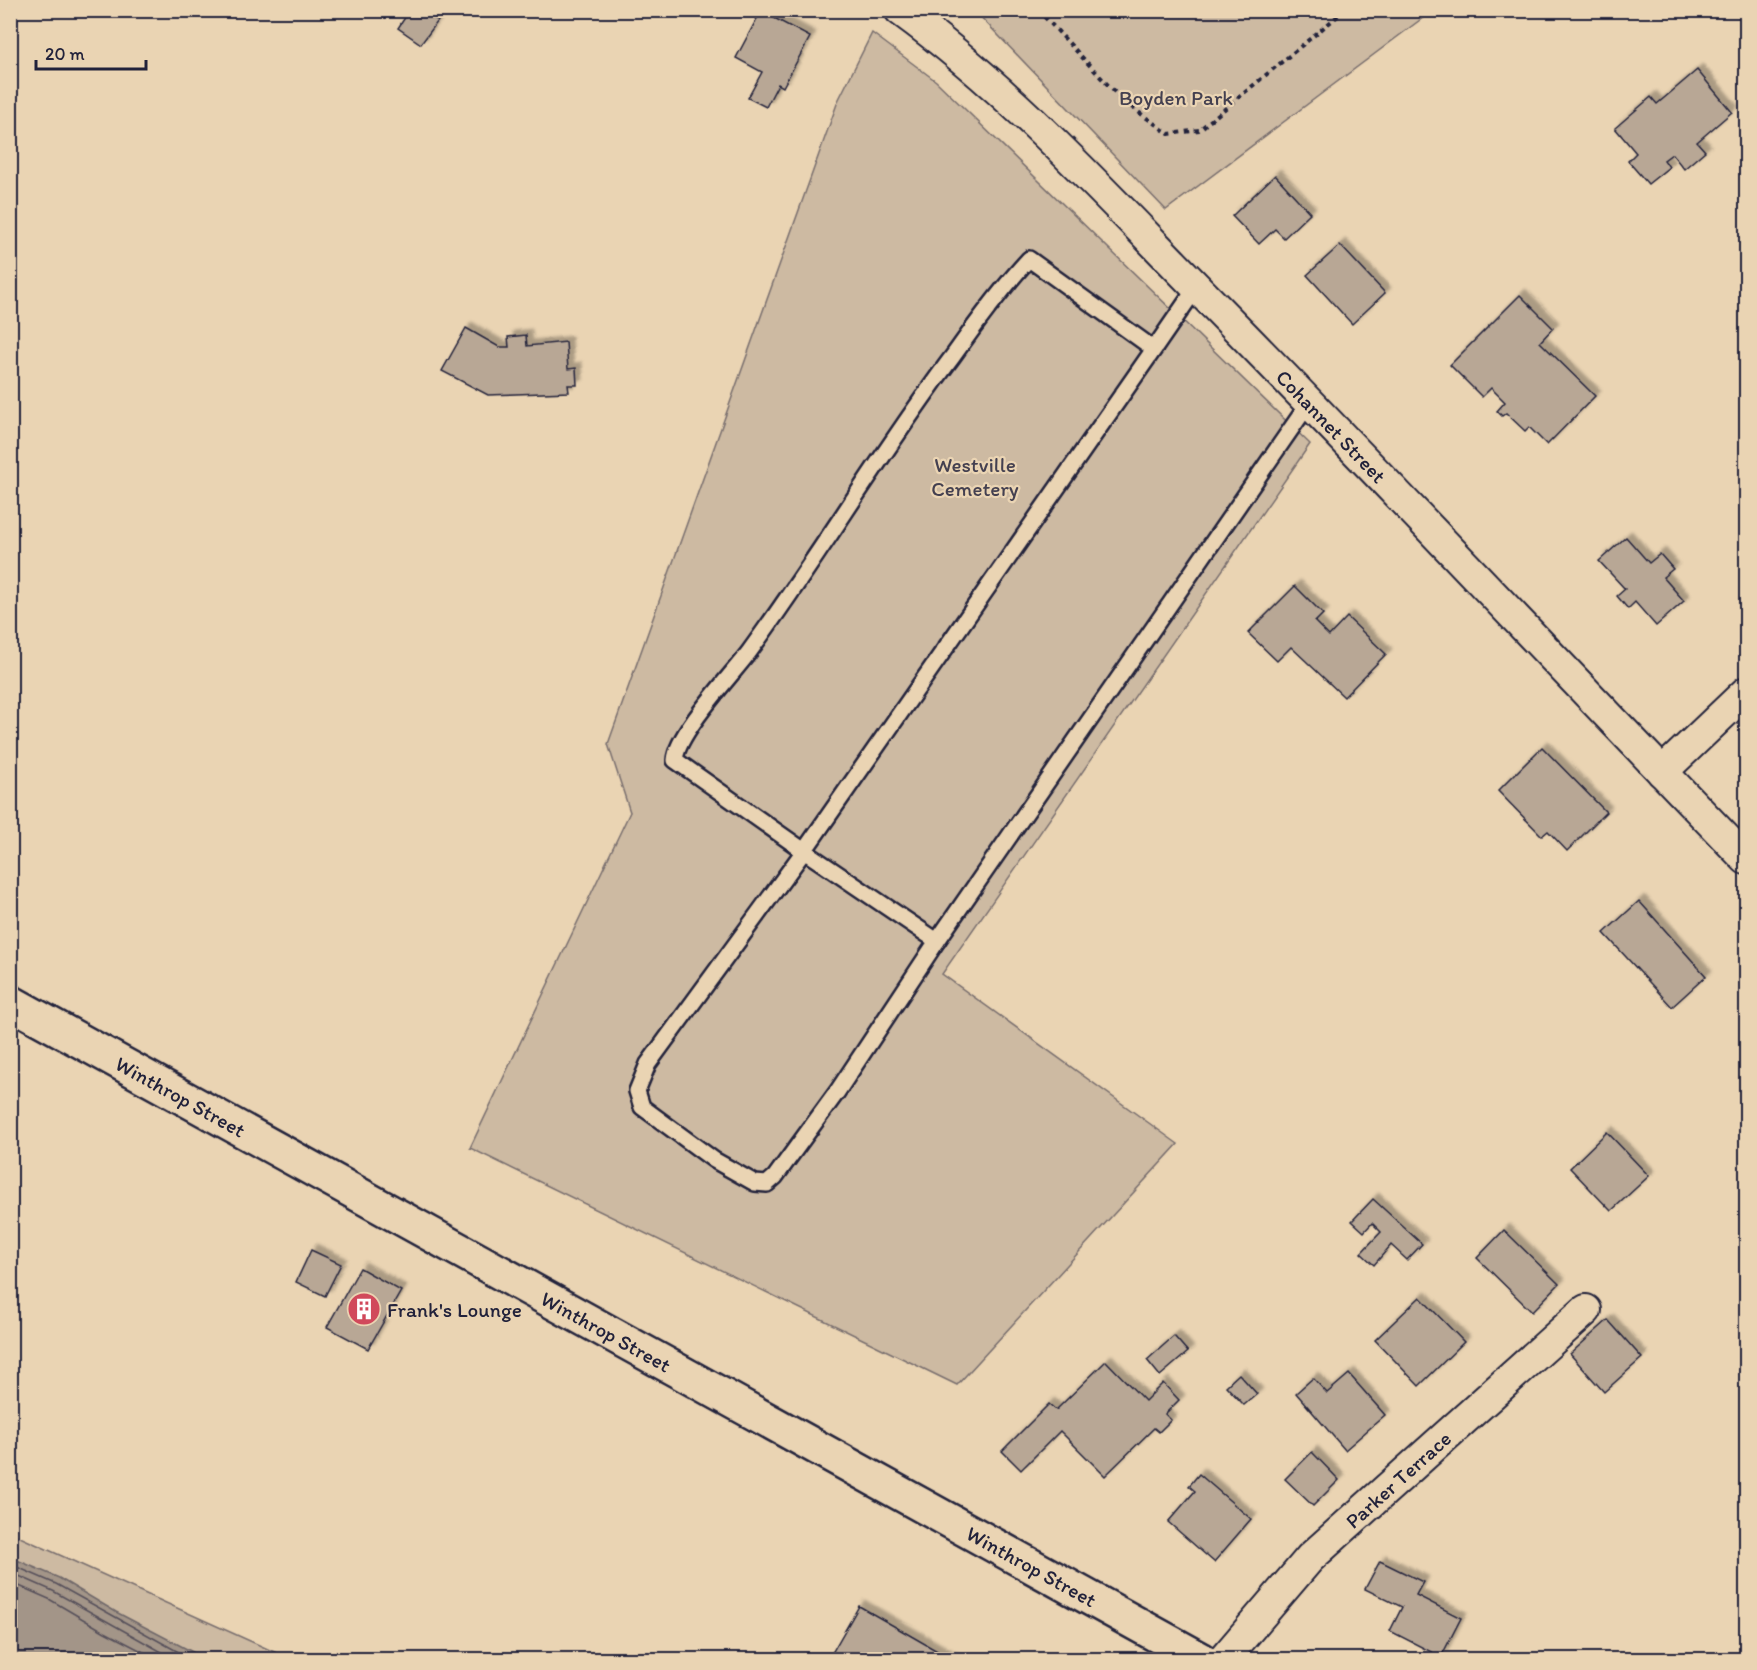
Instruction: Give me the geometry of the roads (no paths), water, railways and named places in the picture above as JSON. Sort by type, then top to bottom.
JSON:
[{"type":"highway","name":"Winthrop Street","points":[[10,1002],[1202,1659]]},
{"type":"street","name":"Cohannet Street","points":[[900,10],[950,47],[1072,161],[1310,403],[1746,859]]},
{"type":"street","points":[[1662,772],[1746,692]]},
{"type":"street","name":"Parker Terrace","points":[[1222,1659],[1310,1558],[1586,1310]]},
{"type":"lane","points":[[937,941],[675,760],[676,752],[688,731],[750,650],[913,409],[1006,284],[1029,259],[1154,349]]},
{"type":"lane","points":[[1196,288],[804,851],[648,1064],[638,1091],[642,1107],[714,1160],[755,1183],[767,1184],[775,1177],[837,1092],[937,941],[1310,403]]},
{"type":"water","points":[[10,1557],[59,1578],[116,1612],[206,1659],[11,1659]]},
{"type":"water","points":[[1671,1651],[1691,1657],[1745,1654],[1746,1659],[1651,1659]]},
{"type":"place","name":"Frank's Lounge","points":[[364,1309]]},
{"type":"park label","name":"Boyden Park","points":[[1176,97]]},
{"type":"park label","name":"Westville Cemetery","points":[[975,476]]}]
